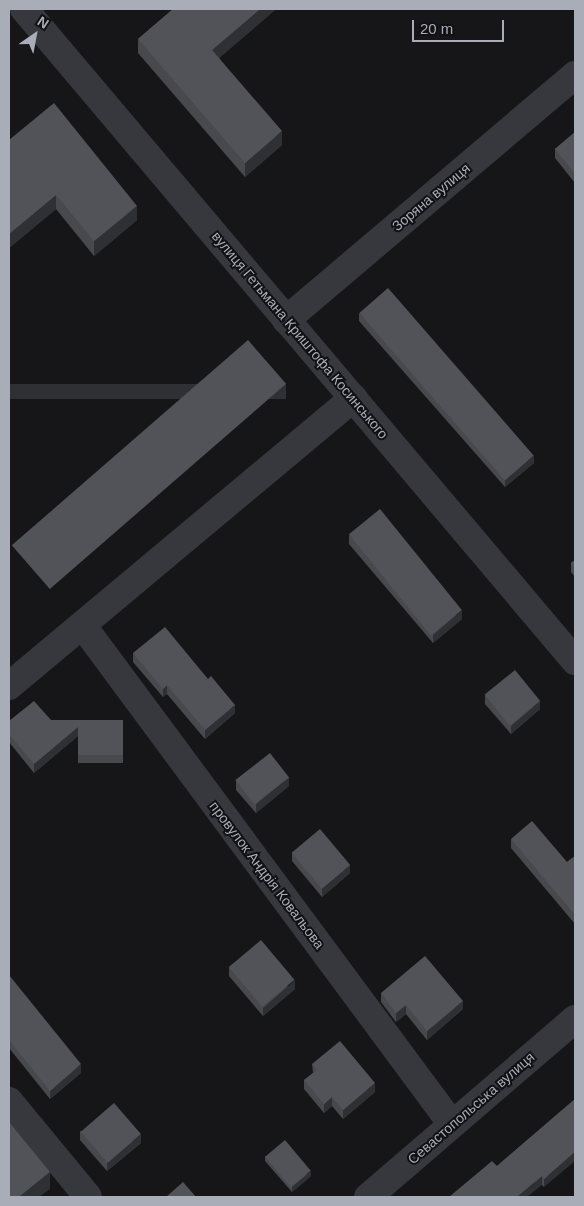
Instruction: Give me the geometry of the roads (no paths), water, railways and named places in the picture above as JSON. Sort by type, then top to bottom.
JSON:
[{"type":"street","name":"вулиця Гетьмана Криштофа Косинського","points":[[24,9],[575,661]]},
{"type":"street","name":"Зоряна вулиця","points":[[286,320],[575,75]]},
{"type":"street","points":[[9,686],[353,398]]},
{"type":"street","name":"провулок Андрія Ковальова","points":[[83,626],[451,1123]]},
{"type":"street","name":"Севастопольська вулиця","points":[[368,1197],[451,1123],[575,1019]]},
{"type":"street","points":[[9,1101],[88,1197]]}]
